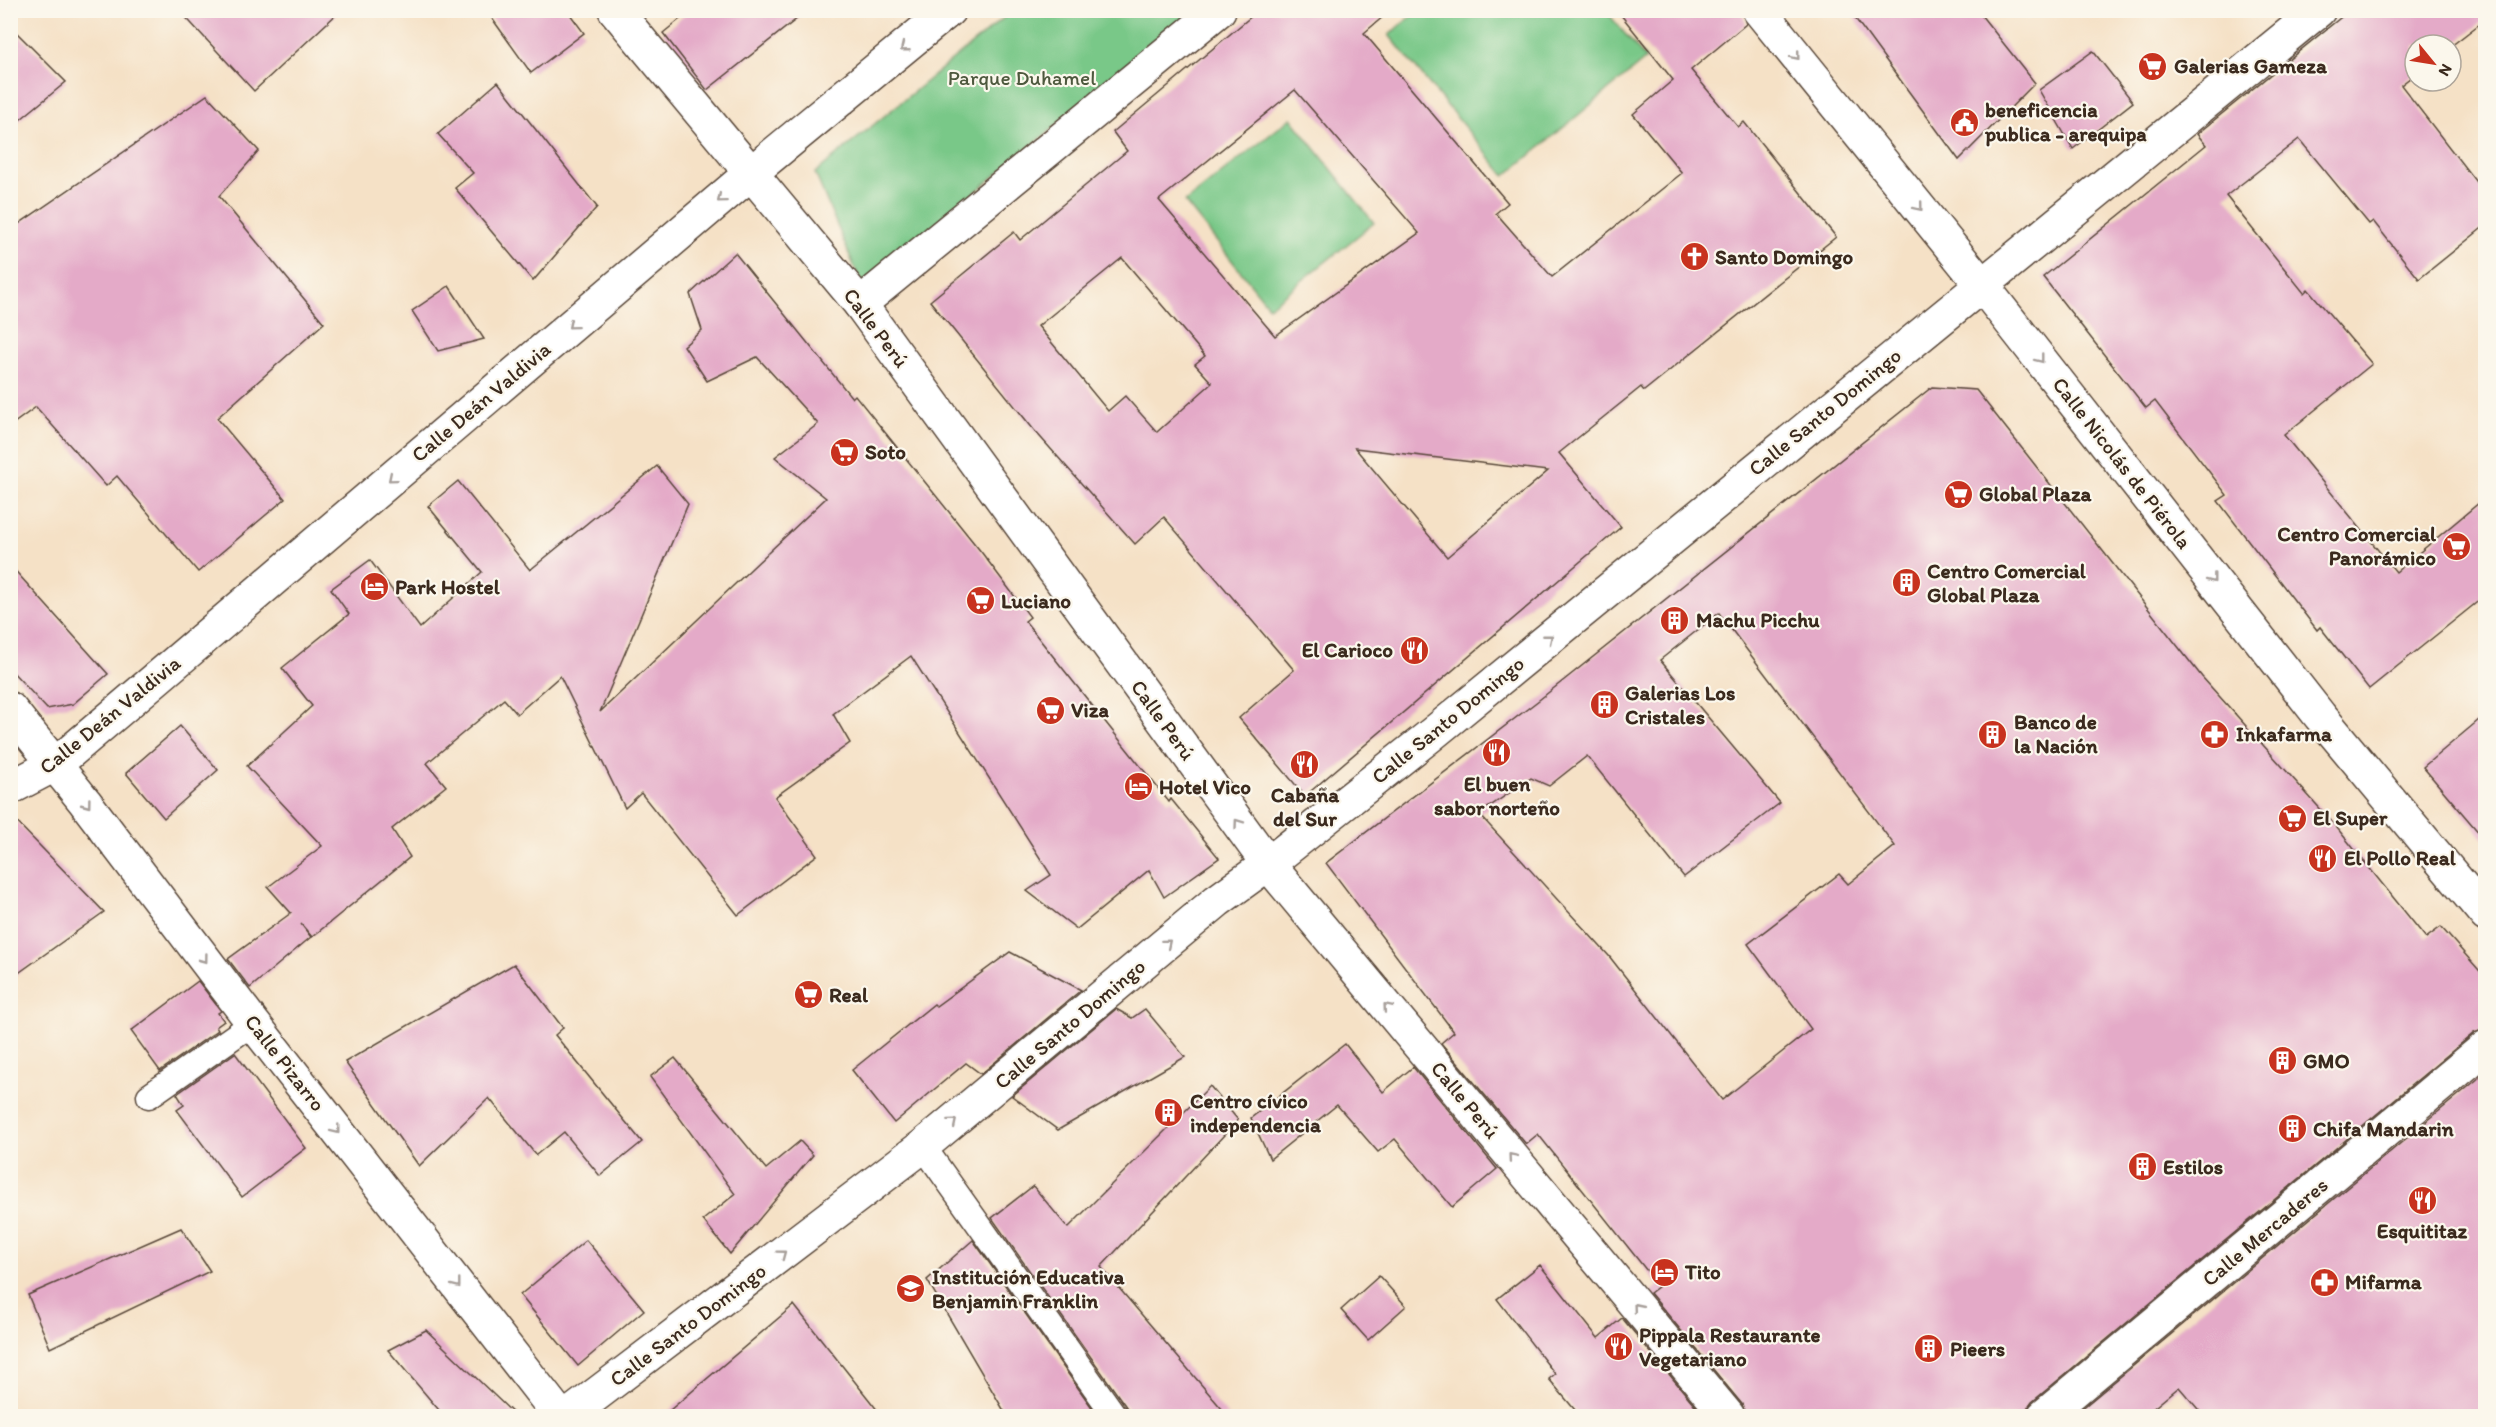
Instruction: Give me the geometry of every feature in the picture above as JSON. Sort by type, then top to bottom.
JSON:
[{"type":"street","name":"Calle Perú","points":[[615,10],[860,304],[1268,864],[1728,1416]]},
{"type":"street","name":"Calle Deán Valdivia","points":[[10,788],[56,764],[751,173],[949,10]]},
{"type":"street","points":[[860,304],[1220,10]]},
{"type":"street","name":"Calle Nicolás de Piérola","points":[[1759,10],[1981,284],[2320,716],[2486,915]]},
{"type":"street","name":"Calle Santo Domingo","points":[[568,1416],[923,1146],[1217,901],[1268,864],[1440,727],[2319,10]]},
{"type":"street","name":"Calle Pizarro","points":[[10,709],[56,764],[253,1023],[560,1416]]},
{"type":"street","name":"Calle Mercaderes","points":[[2044,1416],[2486,1047]]},
{"type":"lane","points":[[149,1096],[253,1023]]},
{"type":"lane","points":[[923,1146],[1115,1416]]},
{"type":"green space","points":[[1419,10],[1606,11],[1646,59],[1505,176],[1389,35]]},
{"type":"green space","name":"Parque Duhamel","points":[[1012,11],[1196,11],[862,285],[815,173]]},
{"type":"green space","points":[[1291,118],[1374,223],[1269,307],[1185,202]]},
{"type":"building","points":[[179,10],[341,10],[254,91]]},
{"type":"building","points":[[486,10],[567,10],[584,33],[531,73]]},
{"type":"building","points":[[691,10],[808,10],[707,90],[663,33]]},
{"type":"building","points":[[1259,10],[1391,10],[1364,33],[1508,203],[1496,213],[1552,277],[1682,173],[1633,114],[1673,80],[1617,10],[1741,10],[1746,24],[1691,70],[1738,127],[1744,122],[1836,237],[1644,391],[1641,387],[1559,453],[1621,527],[1305,796],[1239,718],[1294,670],[1164,517],[1135,544],[1034,430],[930,301],[1014,232],[1020,240],[1127,151],[1113,132]],"holes":[[[1295,90],[1419,233],[1275,336],[1159,200]],[[1122,258],[1205,356],[1195,364],[1212,383],[1157,432],[1125,396],[1108,411],[1038,326]],[[1355,448],[1548,471],[1447,557]]]},
{"type":"building","name":"beneficencia publica - arequipa","points":[[1849,10],[1977,10],[2035,83],[1959,160]]},
{"type":"building","points":[[2350,10],[2486,10],[2486,19],[2463,37],[2463,33],[2403,33],[2403,83],[2401,85],[2403,93],[2407,93],[2486,195],[2486,225],[2419,279],[2373,221],[2369,224],[2299,139],[2226,196],[2304,293],[2308,289],[2372,364],[2284,435],[2396,572],[2486,497],[2486,595],[2369,689],[2320,627],[2317,630],[2218,501],[2227,495],[2155,401],[2146,408],[2043,277],[2206,145],[2197,134]]},
{"type":"building","points":[[10,26],[66,82],[10,128]]},
{"type":"building","points":[[2093,51],[2133,102],[2073,149],[2039,90]]},
{"type":"building","points":[[498,82],[597,207],[533,281],[455,188],[473,173],[438,134]]},
{"type":"building","points":[[207,95],[259,151],[219,196],[324,323],[217,418],[285,499],[198,572],[117,476],[106,486],[36,407],[10,426],[10,230]]},
{"type":"building","points":[[735,253],[852,398],[855,395],[982,553],[1030,617],[1025,621],[1169,802],[1171,799],[1219,858],[1164,897],[1149,870],[1077,929],[1027,891],[1051,875],[911,656],[833,714],[850,743],[775,797],[817,855],[738,915],[641,793],[625,808],[560,676],[517,714],[504,699],[427,763],[446,786],[392,829],[410,857],[312,937],[301,924],[311,937],[250,988],[228,959],[291,913],[268,887],[322,846],[247,766],[312,706],[282,668],[349,614],[331,589],[370,560],[420,628],[482,572],[428,506],[458,481],[530,570],[657,466],[688,504],[600,712],[826,498],[775,457],[818,424],[757,357],[707,381],[684,346],[702,330],[690,294]]},
{"type":"building","points":[[449,286],[484,339],[438,351],[412,311]]},
{"type":"building","points":[[1932,387],[1976,390],[2202,677],[2333,823],[2426,938],[2441,927],[2486,978],[2486,1029],[2474,1033],[2032,1402],[2027,1409],[2026,1416],[1746,1416],[1742,1404],[1650,1293],[1659,1286],[1538,1134],[1526,1144],[1441,1043],[1454,1032],[1326,863],[1539,700]],"holes":[[[1719,613],[1895,846],[1848,884],[1839,874],[1748,944],[1811,1029],[1722,1100],[1609,956],[1479,814],[1531,778],[1549,786],[1587,756],[1684,877],[1780,803],[1660,660]]]},
{"type":"building","points":[[10,565],[108,674],[73,704],[47,709],[10,669]]},
{"type":"building","points":[[2486,714],[2486,841],[2423,767]]},
{"type":"building","points":[[180,726],[218,770],[164,818],[126,773]]},
{"type":"building","points":[[10,815],[104,912],[10,979]]},
{"type":"building","points":[[1010,952],[1081,990],[981,1074],[966,1063],[894,1123],[852,1070],[934,1004],[936,1006]]},
{"type":"building","points":[[514,964],[563,1028],[555,1035],[642,1142],[600,1176],[564,1132],[536,1155],[489,1098],[419,1166],[345,1062]]},
{"type":"building","points":[[198,981],[221,1011],[218,1013],[224,1021],[216,1027],[218,1030],[160,1071],[131,1031]]},
{"type":"building","points":[[1116,1009],[1132,1018],[1145,1009],[1185,1057],[1058,1130],[1012,1096]]},
{"type":"building","points":[[1345,1044],[1383,1092],[1413,1067],[1497,1169],[1452,1207],[1395,1139],[1378,1152],[1337,1105],[1270,1159],[1251,1118]]},
{"type":"building","points":[[235,1053],[306,1148],[242,1197],[177,1110],[184,1105],[177,1094]]},
{"type":"building","points":[[675,1058],[766,1169],[800,1141],[813,1155],[730,1254],[703,1220],[735,1194],[650,1077]]},
{"type":"building","points":[[2486,1072],[2486,1416],[2204,1416],[2179,1387],[2144,1416],[2073,1416]]},
{"type":"building","points":[[1210,1086],[1238,1120],[1101,1267],[1228,1416],[1129,1416],[1127,1408],[992,1218],[1033,1186],[1068,1228]]},
{"type":"building","points":[[181,1228],[210,1271],[50,1348],[28,1295]]},
{"type":"building","points":[[586,1240],[644,1310],[578,1366],[520,1295]]},
{"type":"building","points":[[973,1240],[1098,1416],[1007,1416],[927,1280]]},
{"type":"building","name":"Pippala Restaurante Vegetariano","points":[[1540,1265],[1598,1338],[1622,1318],[1704,1416],[1580,1416],[1549,1379],[1555,1374],[1497,1299]]},
{"type":"building","points":[[1379,1276],[1406,1306],[1368,1340],[1341,1310]]},
{"type":"building","points":[[794,1305],[882,1416],[663,1416]]},
{"type":"building","points":[[426,1330],[516,1416],[444,1416],[388,1350]]},
{"type":"place","name":"Galerias Gameza","points":[[2153,66]]},
{"type":"place","name":"beneficencia publica - arequipa","points":[[1964,122]]},
{"type":"place","name":"Santo Domingo","points":[[1694,257]]},
{"type":"place","name":"Soto","points":[[844,452]]},
{"type":"place","name":"Global Plaza","points":[[1958,494]]},
{"type":"place","name":"Centro Comercial Panorámico","points":[[2457,546]]},
{"type":"place","name":"Centro Comercial Global Plaza","points":[[1906,583]]},
{"type":"place","name":"Park Hostel","points":[[374,587]]},
{"type":"place","name":"Luciano","points":[[980,601]]},
{"type":"place","name":"Machu Picchu","points":[[1675,620]]},
{"type":"place","name":"El Carioco","points":[[1414,650]]},
{"type":"place","name":"Galerias Los Cristales","points":[[1604,705]]},
{"type":"place","name":"Viza","points":[[1050,710]]},
{"type":"place","name":"Banco de la Nación","points":[[1993,734]]},
{"type":"place","name":"Inkafarma","points":[[2215,734]]},
{"type":"place","name":"El buen sabor norteño","points":[[1497,753]]},
{"type":"place","name":"Cabaña del Sur","points":[[1305,764]]},
{"type":"place","name":"Hotel Vico","points":[[1138,787]]},
{"type":"place","name":"El Super","points":[[2292,818]]},
{"type":"place","name":"El Pollo Real","points":[[2323,858]]},
{"type":"place","name":"Real","points":[[808,995]]},
{"type":"place","name":"GMO","points":[[2282,1061]]},
{"type":"place","name":"Centro cívico independencia","points":[[1169,1113]]},
{"type":"place","name":"Chifa Mandarin","points":[[2292,1129]]},
{"type":"place","name":"Estilos","points":[[2142,1167]]},
{"type":"place","name":"Esquititaz","points":[[2422,1200]]},
{"type":"place","name":"Tito","points":[[1664,1272]]},
{"type":"place","name":"Mifarma","points":[[2324,1282]]},
{"type":"place","name":"Institución Educativa Benjamin Franklin","points":[[911,1289]]},
{"type":"place","name":"Pippala Restaurante Vegetariano","points":[[1618,1347]]},
{"type":"place","name":"Pieers","points":[[1929,1349]]}]
